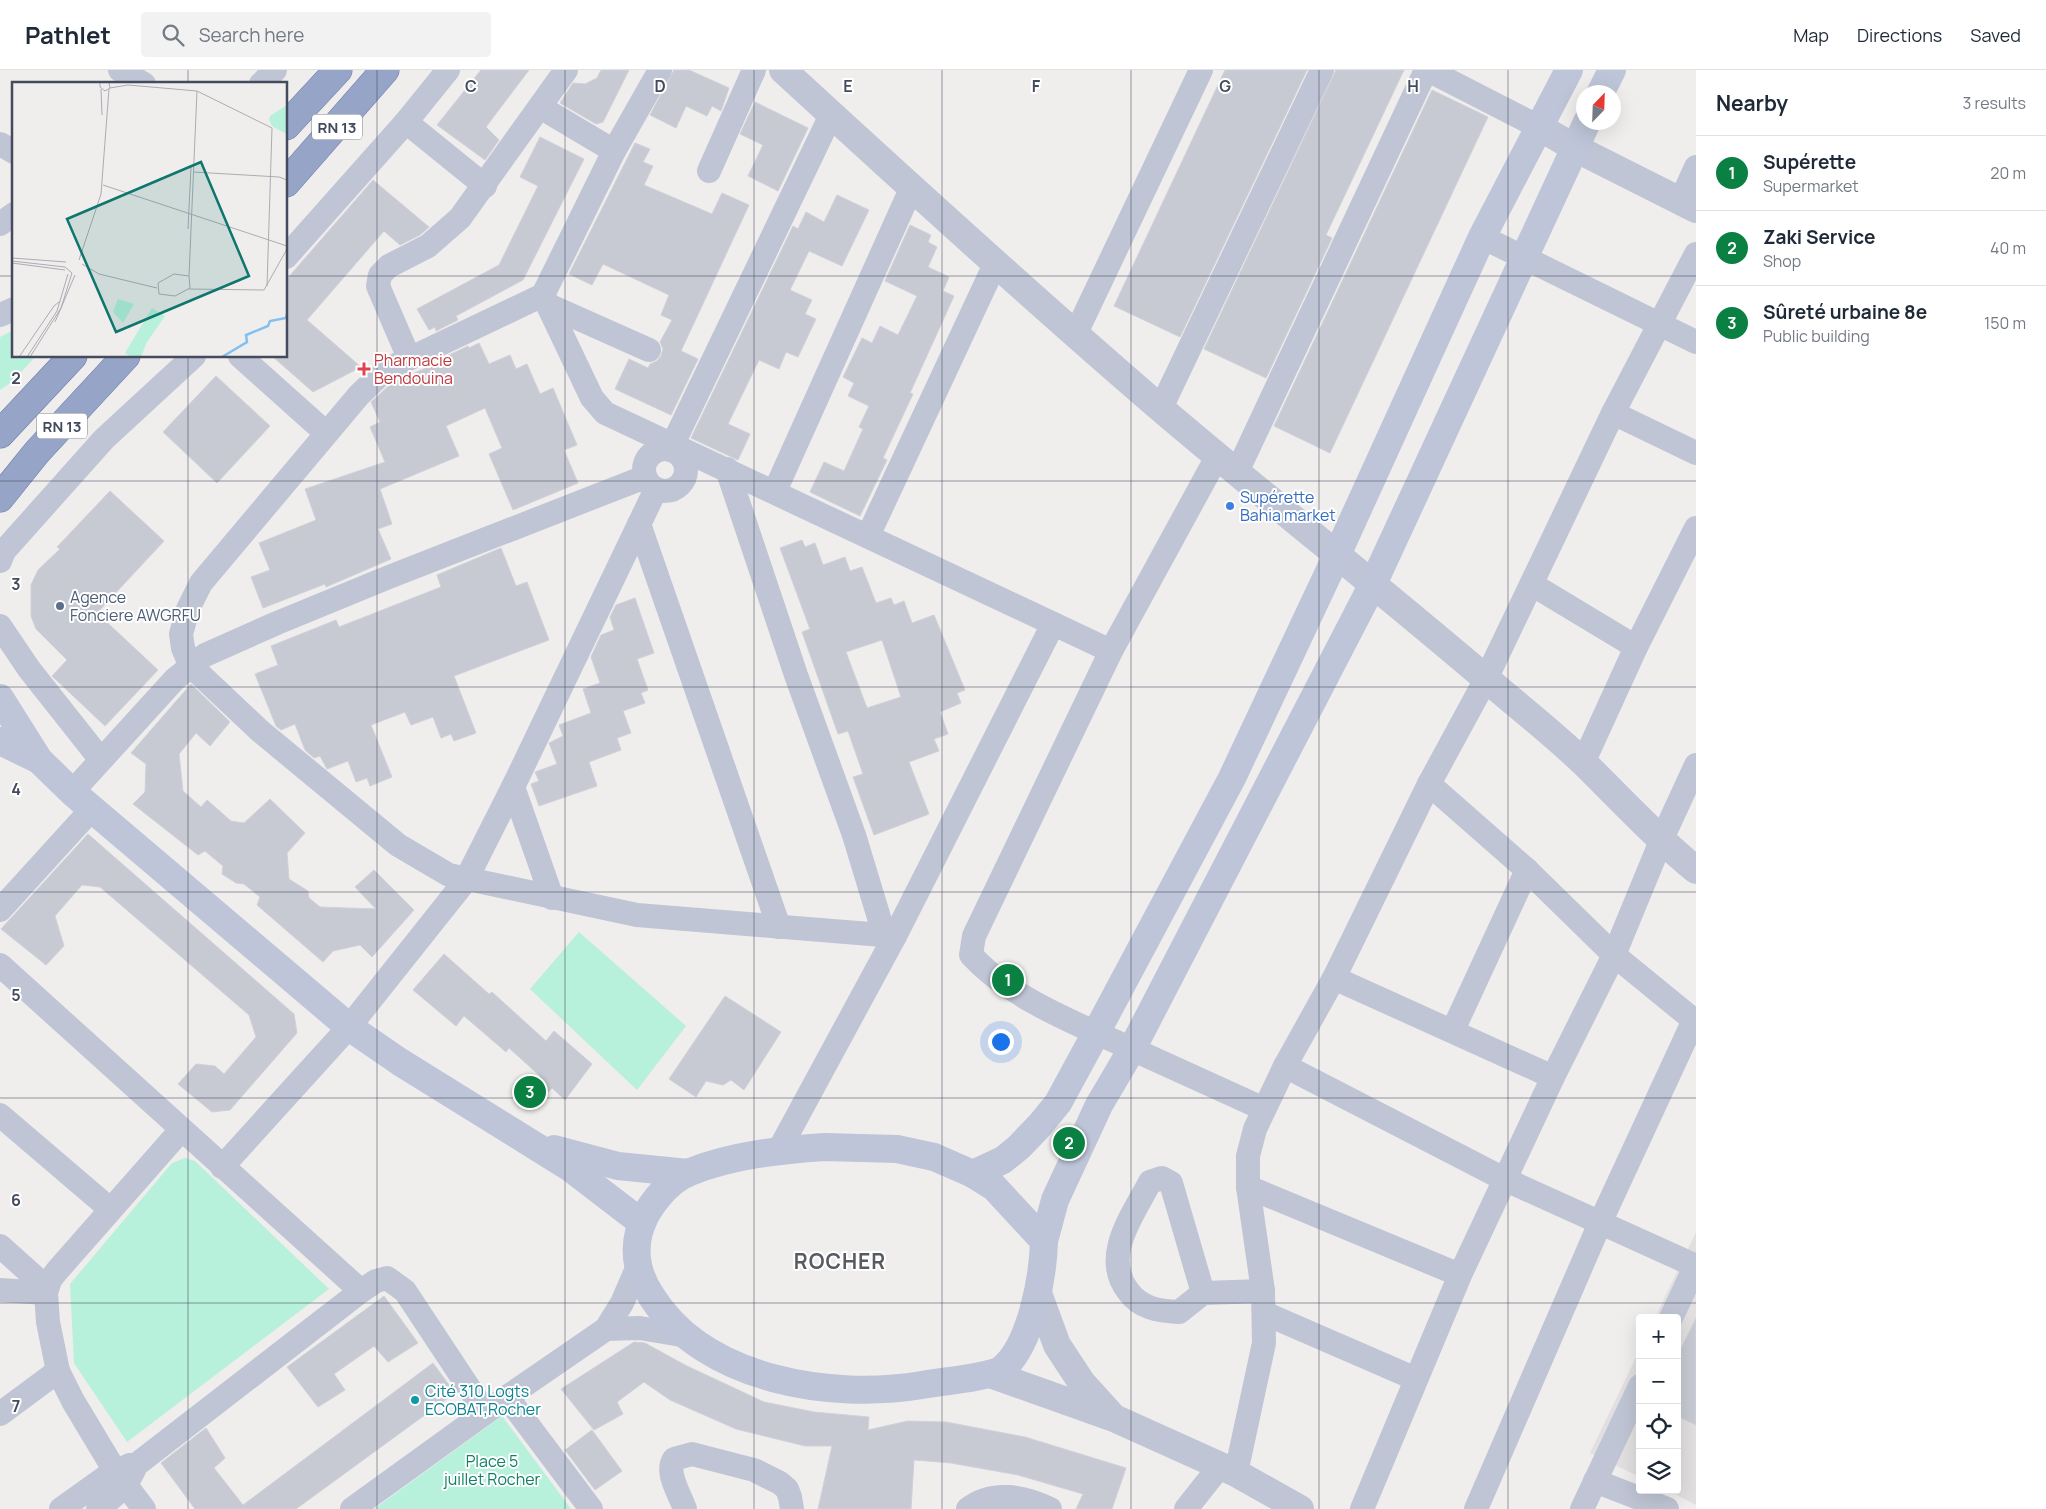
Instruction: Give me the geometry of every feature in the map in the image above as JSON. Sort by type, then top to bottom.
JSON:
[{"type":"highway","name":"RN 13","points":[[288,124],[338,70]]},
{"type":"highway","name":"RN 13","points":[[288,181],[385,70]]},
{"type":"highway","name":"RN 13","points":[[0,434],[71,358]]},
{"type":"highway","name":"RN 13","points":[[0,498],[37,452],[124,358]]},
{"type":"main road","points":[[973,1174],[1004,1160],[1040,1125],[1058,1103],[1096,1033],[1232,778],[1482,237],[1541,128],[1569,70]]},
{"type":"main road","points":[[1604,85],[1612,70]]},
{"type":"main road","points":[[1044,1242],[994,1187],[973,1174],[934,1157],[896,1149],[825,1147],[779,1150],[718,1163],[688,1173],[661,1194],[650,1207],[642,1223],[636,1243],[638,1266],[646,1289],[661,1312],[687,1336],[713,1354],[749,1372],[807,1385],[862,1391],[907,1387],[990,1374],[1001,1370],[1017,1352],[1039,1296],[1044,1242],[1055,1200],[1099,1105],[1132,1049],[1373,584],[1583,130]]},
{"type":"main road","points":[[0,698],[39,760],[91,810],[349,1027],[400,1062],[530,1141],[642,1223]]},
{"type":"main road","points":[[0,741],[39,760]]},
{"type":"main road","points":[[530,1141],[618,1166],[688,1173]]},
{"type":"street","points":[[120,70],[141,82]]},
{"type":"street","points":[[262,82],[275,70]]},
{"type":"street","points":[[288,254],[406,122],[448,70]]},
{"type":"street","points":[[409,358],[378,286],[380,276],[389,266],[428,246],[442,236],[460,218],[485,186],[566,70]]},
{"type":"street","points":[[660,70],[614,151],[546,300],[409,358],[380,374],[326,433],[201,583],[188,609],[181,634],[183,648],[190,665],[260,731],[398,844],[424,862],[449,874],[466,880],[636,915],[889,935]]},
{"type":"street","points":[[709,171],[754,70]]},
{"type":"street","points":[[783,70],[911,189],[1161,408],[1336,556],[1373,584],[1486,678],[1584,763],[1661,841],[1696,870]]},
{"type":"street","points":[[1076,332],[1201,70]]},
{"type":"street","points":[[1161,408],[1322,70]]},
{"type":"street","points":[[1264,1109],[1096,1033],[1020,995],[986,972],[971,956],[974,936],[1111,651],[1227,463],[1427,70],[1688,205],[1696,168]]},
{"type":"street","points":[[540,107],[614,151]]},
{"type":"street","points":[[222,1166],[349,1027],[466,880],[513,787],[639,524],[651,483],[646,462],[650,456],[672,446],[831,115]]},
{"type":"street","points":[[406,122],[485,186]]},
{"type":"street","points":[[0,144],[12,151]]},
{"type":"street","points":[[775,491],[911,189]]},
{"type":"street","points":[[0,224],[12,215]]},
{"type":"street","points":[[1482,237],[1523,259],[1696,342]]},
{"type":"street","points":[[1186,1509],[1228,1470],[1264,1343],[1264,1302],[1248,1187],[1248,1156],[1255,1129],[1285,1066],[1334,978],[1429,784],[1533,585],[1613,413],[1696,254]]},
{"type":"street","points":[[868,536],[996,262]]},
{"type":"street","points":[[546,300],[598,407],[613,418],[775,491],[1111,651]]},
{"type":"street","points":[[546,300],[649,350]]},
{"type":"street","points":[[0,315],[12,310]]},
{"type":"street","points":[[0,561],[4,552],[104,439],[192,358]]},
{"type":"street","points":[[242,358],[326,433]]},
{"type":"street","points":[[1613,413],[1696,453]]},
{"type":"street","points":[[72,792],[175,678],[190,665],[227,645],[276,623],[651,483],[670,490],[676,487],[685,477],[685,463],[672,446]]},
{"type":"street","points":[[727,469],[796,675],[889,935]]},
{"type":"street","points":[[639,524],[780,927]]},
{"type":"street","points":[[1584,763],[1636,646],[1696,528]]},
{"type":"street","points":[[1533,585],[1636,646]]},
{"type":"street","points":[[779,1150],[889,935],[1053,624]]},
{"type":"street","points":[[0,626],[29,669],[101,760]]},
{"type":"street","points":[[1362,1509],[1460,1275],[1553,1077],[1614,955],[1661,841],[1696,765]]},
{"type":"street","points":[[1429,784],[1527,870],[1614,955],[1695,1021],[1600,1223],[1476,1509]]},
{"type":"street","points":[[513,787],[552,898]]},
{"type":"street","points":[[0,910],[91,810]]},
{"type":"street","points":[[1453,1030],[1527,870]]},
{"type":"street","points":[[0,965],[361,1292]]},
{"type":"street","points":[[1334,978],[1453,1030],[1553,1077]]},
{"type":"street","points":[[1285,1066],[1504,1179],[1696,1266],[1674,1314]]},
{"type":"street","points":[[0,1115],[110,1209]]},
{"type":"street","points":[[144,1509],[126,1474],[69,1394],[58,1371],[48,1322],[46,1291],[57,1270],[181,1130]]},
{"type":"street","points":[[1203,1293],[1171,1183],[1162,1178],[1150,1182],[1122,1238],[1116,1258],[1121,1282],[1135,1301],[1158,1311],[1178,1312],[1203,1293],[1264,1302],[1416,1379]]},
{"type":"street","points":[[1248,1187],[1460,1275]]},
{"type":"street","points":[[0,1246],[46,1291]]},
{"type":"street","points":[[352,1509],[485,1412],[606,1329],[622,1303],[638,1266]]},
{"type":"street","points":[[61,1509],[126,1474],[361,1292],[376,1281],[386,1278],[406,1291],[485,1412]]},
{"type":"street","points":[[3,1292],[46,1291]]},
{"type":"street","points":[[1039,1296],[1057,1346],[1082,1382],[1114,1418]]},
{"type":"street","points":[[606,1329],[640,1328],[687,1336]]},
{"type":"street","points":[[0,1414],[58,1371]]},
{"type":"street","points":[[990,1374],[1114,1418],[1228,1470],[1296,1508]]},
{"type":"street","points":[[1582,1509],[1636,1394]]},
{"type":"street","points":[[507,1397],[591,1509]]},
{"type":"street","points":[[685,1509],[670,1472],[670,1465],[674,1459],[692,1454],[754,1470],[780,1483],[790,1497],[792,1509]]},
{"type":"street","points":[[98,1509],[126,1474]]},
{"type":"street","points":[[1595,1481],[1667,1509]]},
{"type":"street","points":[[968,1509],[981,1500],[998,1497],[1018,1497],[1033,1501],[1050,1509]]},
{"type":"shaded area","points":[[1696,1232],[1696,1505],[1675,1494],[1681,1494],[1681,1314],[1657,1314]]},
{"type":"shaded area","points":[[1636,1357],[1636,1475],[1590,1453]]},
{"type":"green space","points":[[12,331],[12,358],[34,358],[12,382],[0,390],[0,337]]},
{"type":"green space","points":[[579,932],[686,1026],[637,1090],[530,989]]},
{"type":"green space","points":[[185,1158],[195,1161],[329,1289],[127,1442],[74,1363],[70,1284],[172,1163]]},
{"type":"green space","name":"Place 5 juillet Rocher","points":[[502,1416],[571,1509],[374,1509]]},
{"type":"building","points":[[481,70],[529,70],[486,127],[499,140],[485,160],[437,125]]},
{"type":"building","points":[[601,70],[629,70],[603,122],[596,124],[560,103],[573,83],[585,84],[597,78]]},
{"type":"building","points":[[674,70],[689,70],[729,88],[721,111],[712,106],[707,116],[686,106],[676,128],[650,115]]},
{"type":"building","points":[[1225,70],[1307,70],[1180,337],[1114,306]]},
{"type":"building","points":[[1336,70],[1404,70],[1326,235],[1332,238],[1266,378],[1204,349]]},
{"type":"building","points":[[1432,90],[1488,117],[1330,453],[1274,426]]},
{"type":"building","points":[[755,102],[808,128],[778,191],[748,176],[763,145],[740,134]]},
{"type":"building","points":[[540,137],[584,159],[523,280],[456,316],[458,320],[436,331],[435,327],[429,330],[417,309],[499,265],[538,186],[520,177]]},
{"type":"building","points":[[635,143],[650,149],[643,162],[653,166],[644,185],[712,214],[722,193],[749,205],[681,351],[698,359],[671,415],[615,389],[629,359],[648,368],[650,364],[657,361],[661,356],[663,349],[660,342],[672,320],[661,315],[669,295],[603,264],[592,285],[569,274]]},
{"type":"building","points":[[373,180],[429,227],[420,235],[400,245],[384,231],[307,320],[361,367],[313,392],[274,358],[288,358],[288,278]]},
{"type":"building","points":[[837,195],[869,210],[842,266],[809,251],[790,290],[812,300],[805,314],[816,319],[798,357],[786,352],[779,369],[759,360],[728,424],[750,434],[738,460],[691,438],[793,226],[798,229],[806,212],[824,222]]},
{"type":"building","points":[[910,225],[931,235],[928,242],[937,247],[928,267],[949,277],[943,291],[954,296],[910,393],[913,394],[883,458],[887,460],[860,516],[810,492],[824,462],[844,471],[863,429],[859,427],[869,406],[848,396],[854,383],[843,377],[862,338],[872,343],[880,326],[898,335],[917,296],[885,281]]},
{"type":"building","points":[[479,343],[489,364],[510,355],[516,369],[527,364],[540,394],[553,388],[577,445],[564,450],[578,483],[513,510],[489,454],[502,448],[485,408],[446,426],[459,456],[380,489],[392,524],[378,529],[391,559],[326,587],[325,584],[263,608],[251,577],[270,570],[259,543],[316,520],[305,489],[385,462],[370,427],[380,422],[371,402],[392,383],[448,358],[447,356],[468,346],[469,348]]},
{"type":"building","points":[[216,376],[270,426],[217,483],[163,432]]},
{"type":"building","points":[[110,491],[164,541],[97,613],[158,670],[105,726],[52,676],[67,660],[36,629],[31,616],[31,585],[38,570],[60,549],[57,547]]},
{"type":"building","points":[[802,540],[805,547],[815,543],[823,565],[845,557],[850,571],[862,567],[876,603],[891,598],[894,605],[904,601],[912,623],[934,615],[965,690],[957,693],[961,703],[940,712],[948,734],[934,739],[939,751],[909,762],[929,814],[874,835],[853,777],[863,774],[848,731],[838,734],[802,632],[810,629],[780,548]],"holes":[[[882,640],[901,697],[867,708],[846,652]]]},
{"type":"building","points":[[501,548],[516,586],[527,582],[549,640],[454,676],[476,733],[454,741],[451,734],[441,738],[433,717],[411,725],[405,712],[371,725],[392,777],[370,786],[367,778],[356,782],[348,761],[327,769],[320,756],[314,758],[305,750],[295,724],[281,730],[276,726],[255,674],[278,665],[271,646],[336,620],[339,627],[441,587],[437,575]]},
{"type":"building","points":[[635,598],[654,653],[637,659],[648,690],[641,693],[645,703],[623,711],[631,733],[617,738],[621,750],[589,762],[597,786],[539,806],[531,784],[539,781],[535,772],[557,764],[549,743],[563,736],[559,725],[591,713],[583,689],[600,683],[591,657],[601,635],[614,630],[610,617],[616,605]]},
{"type":"building","points":[[191,684],[230,722],[210,746],[196,733],[179,754],[183,791],[201,807],[207,800],[231,821],[244,823],[270,799],[305,833],[287,853],[289,879],[308,891],[309,898],[320,907],[376,909],[355,887],[374,870],[414,910],[372,957],[360,945],[333,951],[323,962],[257,905],[260,897],[244,884],[236,883],[222,874],[223,866],[205,851],[198,855],[133,804],[145,792],[146,764],[131,753]]},
{"type":"building","points":[[88,834],[294,1014],[297,1033],[230,1110],[212,1112],[178,1084],[196,1064],[215,1066],[224,1074],[256,1037],[249,1015],[100,887],[82,885],[55,916],[64,946],[46,965],[1,929]]},
{"type":"building","points":[[444,954],[489,994],[492,992],[546,1041],[554,1031],[592,1064],[565,1100],[552,1088],[548,1092],[536,1082],[540,1076],[509,1048],[506,1052],[464,1016],[456,1026],[413,990]]},
{"type":"building","points":[[725,996],[781,1032],[744,1090],[731,1080],[723,1085],[706,1081],[696,1097],[669,1079]]},
{"type":"building","points":[[384,1296],[418,1343],[388,1362],[374,1346],[334,1374],[345,1390],[318,1407],[287,1367]]},
{"type":"building","points":[[1696,1318],[1696,1425],[1681,1418],[1681,1349]]},
{"type":"building","points":[[634,1342],[645,1343],[685,1365],[764,1402],[814,1412],[869,1417],[868,1430],[908,1421],[946,1422],[1025,1437],[1126,1468],[1112,1509],[1076,1509],[1083,1494],[1018,1475],[951,1463],[914,1460],[911,1509],[818,1509],[832,1446],[805,1446],[736,1429],[670,1400],[644,1382],[617,1402],[623,1414],[594,1430],[561,1389]]},
{"type":"building","name":"Cité 310 Logts ECOBAT,Rocher","points":[[433,1363],[455,1393],[296,1509],[195,1509],[161,1463],[206,1428],[225,1458],[214,1468],[243,1505]]},
{"type":"building","points":[[592,1430],[622,1471],[595,1490],[565,1450]]},
{"type":"place","name":"Pharmacie Bendouina","points":[[364,369]]},
{"type":"place","name":"Supérette Bahia market","points":[[1230,506]]},
{"type":"place","name":"Agence Fonciere AWGRFU","points":[[60,606]]},
{"type":"place","name":"Supérette","points":[[1008,980]]},
{"type":"place","name":"Sûreté urbaine 8e","points":[[530,1092]]},
{"type":"place","name":"Zaki Service","points":[[1069,1143]]},
{"type":"place","name":"Cité 310 Logts ECOBAT,Rocher","points":[[415,1400]]},
{"type":"district","name":"ROCHER","points":[[840,1261]]}]
